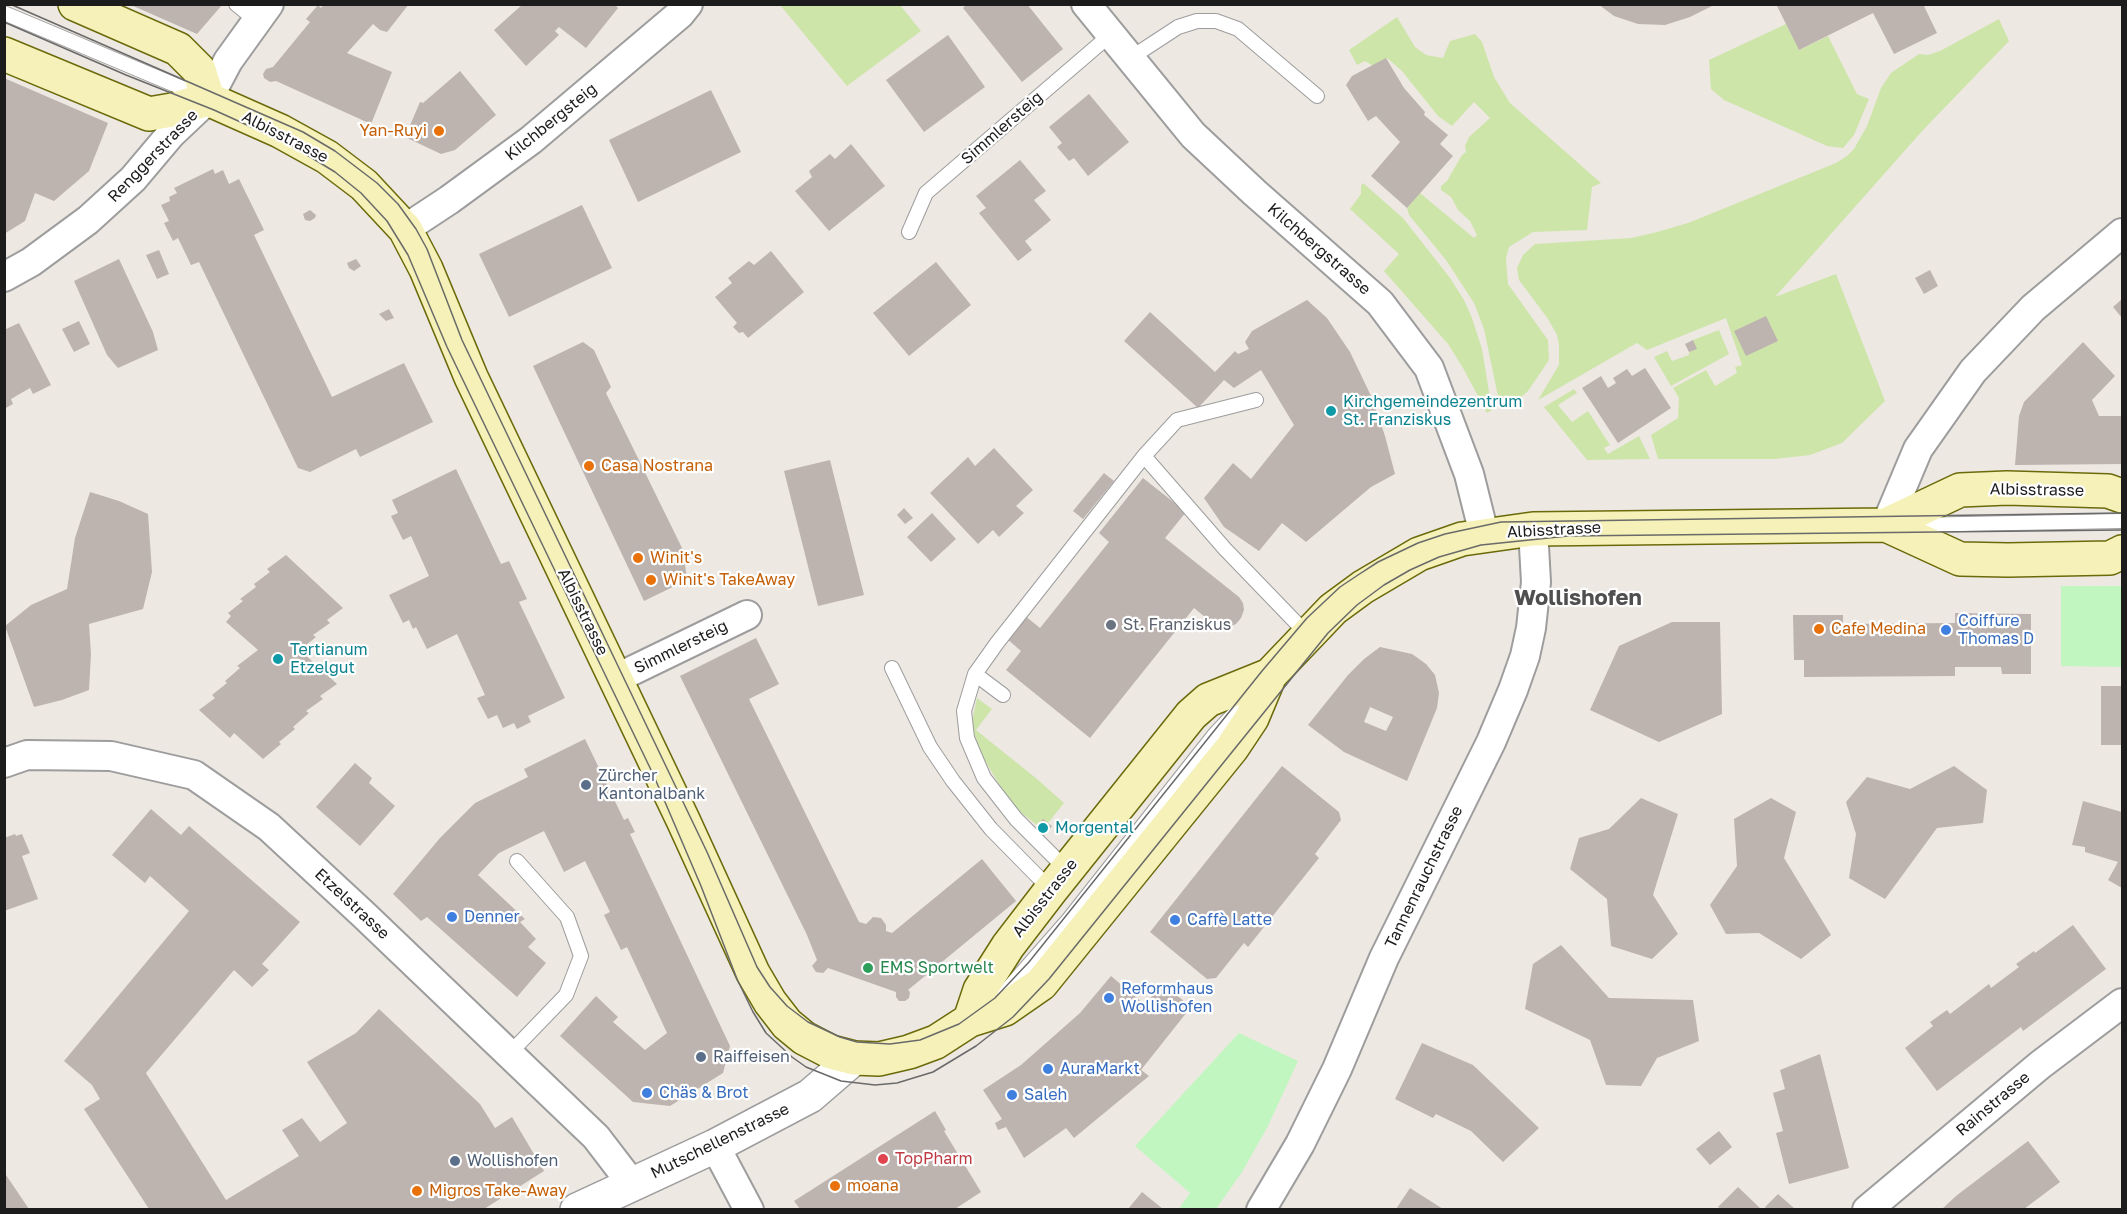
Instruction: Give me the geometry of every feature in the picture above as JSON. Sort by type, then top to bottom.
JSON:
[{"type":"main road","points":[[4,54],[150,114],[208,99],[199,70],[178,49],[75,4]]},
{"type":"main road","name":"Albisstrasse","points":[[208,99],[279,131],[327,157],[364,185],[405,229],[426,269],[471,377],[683,820],[753,973],[770,1002],[787,1024],[804,1038],[831,1052],[854,1058],[879,1059],[909,1052],[936,1042],[970,1020],[1005,1009],[1041,984],[1232,748],[1252,718],[1270,675],[1334,609],[1392,568],[1419,554],[1484,534],[1533,529],[1886,525],[1960,490],[2007,488],[2108,491],[2122,496]]},
{"type":"main road","name":"Albisstrasse","points":[[1886,525],[1960,559],[2110,558],[2122,552]]},
{"type":"main road","name":"Albisstrasse","points":[[970,1020],[980,990],[1053,874],[1191,715],[1208,700],[1270,675]]},
{"type":"street","name":"Kilchbergsteig","points":[[405,229],[531,140],[662,29],[688,4]]},
{"type":"street","name":"Kilchbergstrasse","points":[[1086,4],[1193,135],[1380,303],[1430,369],[1469,474],[1484,534]]},
{"type":"street","name":"Renggerstrasse","points":[[4,277],[31,262],[88,220],[133,179],[171,134],[208,99],[254,10]]},
{"type":"street","points":[[1886,525],[1918,449],[1973,371],[2033,308],[2122,233]]},
{"type":"street","name":"Tannenrauchstrasse","points":[[1261,1209],[1300,1144],[1337,1069],[1384,958],[1491,742],[1513,690],[1525,656],[1531,628],[1536,582],[1533,529]]},
{"type":"street","name":"Simmlersteig","points":[[615,679],[747,615]]},
{"type":"street","name":"Etzelstrasse","points":[[16,759],[111,756],[194,775],[269,827],[364,915],[596,1137],[632,1184]]},
{"type":"street","name":"Rainstrasse","points":[[1867,1209],[2040,1065],[2122,1003]]},
{"type":"street","name":"Mutschellenstrasse","points":[[577,1209],[715,1146],[817,1093],[854,1058]]},
{"type":"street","points":[[715,1146],[750,1209]]},
{"type":"lane","points":[[4,13],[208,99]]},
{"type":"lane","points":[[1130,58],[1178,27],[1197,21],[1216,21],[1238,29],[1317,96]]},
{"type":"lane","name":"Simmlersteig","points":[[909,232],[926,193],[1110,35]]},
{"type":"lane","points":[[1053,874],[1016,819],[984,778],[967,738],[964,711],[975,674],[1144,456],[1177,420],[1256,400]]},
{"type":"lane","points":[[1144,456],[1225,549],[1308,634]]},
{"type":"lane","name":"Albisstrasse","points":[[1886,525],[2122,521]]},
{"type":"lane","points":[[892,668],[930,747],[953,781],[991,829],[1053,874]]},
{"type":"lane","points":[[975,674],[1003,695]]},
{"type":"lane","points":[[509,1054],[566,995],[581,956],[567,917],[517,861]]},
{"type":"green space","points":[[780,5],[900,5],[921,31],[847,86]]},
{"type":"green space","points":[[1397,17],[1415,47],[1426,55],[1443,58],[1450,41],[1475,34],[1482,42],[1494,77],[1510,103],[1601,183],[1592,187],[1587,230],[1533,232],[1509,247],[1506,258],[1508,284],[1548,340],[1549,360],[1528,391],[1519,399],[1500,406],[1484,329],[1474,303],[1446,260],[1409,215],[1407,208],[1420,193],[1474,238],[1477,235],[1470,221],[1458,210],[1451,197],[1441,190],[1441,186],[1447,181],[1466,152],[1465,146],[1469,137],[1490,118],[1474,102],[1452,126],[1438,116],[1402,71],[1387,58],[1373,66],[1365,61],[1357,65],[1349,50]]},
{"type":"green space","points":[[1999,19],[2009,41],[1924,129],[1775,297],[1836,274],[1885,401],[1842,443],[1810,455],[1775,459],[1658,459],[1651,435],[1678,418],[1679,398],[1673,388],[1706,370],[1715,386],[1737,373],[1735,367],[1742,365],[1726,318],[1647,350],[1637,343],[1538,400],[1559,365],[1559,345],[1557,335],[1548,319],[1519,280],[1517,268],[1523,255],[1535,244],[1631,238],[1657,232],[1688,223],[1836,163],[1854,149],[1867,126],[1881,88],[1891,73],[1919,54],[1928,55],[1940,51]]},
{"type":"green space","points":[[1786,24],[1799,50],[1828,36],[1857,94],[1869,99],[1854,135],[1843,148],[1827,146],[1724,100],[1711,89],[1709,60]]},
{"type":"green space","points":[[1363,183],[1403,218],[1450,278],[1464,300],[1482,349],[1492,410],[1487,413],[1448,344],[1384,271],[1399,254],[1350,209],[1361,194]]},
{"type":"green space","points":[[1719,330],[1729,354],[1671,386],[1654,357],[1667,351],[1672,361],[1689,355],[1689,352],[1696,349],[1693,340]]},
{"type":"green space","points":[[1574,389],[1577,393],[1558,405],[1572,422],[1588,411],[1610,445],[1604,448],[1608,454],[1639,436],[1650,459],[1587,460],[1544,407]]},
{"type":"green space","points":[[2061,586],[2122,586],[2122,667],[2061,666]]},
{"type":"green space","points":[[977,698],[992,709],[976,730],[1064,803],[1048,823],[1038,826],[1019,811],[1005,794],[985,761],[971,726]]},
{"type":"green space","points":[[1239,1033],[1298,1061],[1267,1128],[1242,1172],[1216,1209],[1183,1209],[1180,1207],[1190,1193],[1135,1146]]},
{"type":"building","points":[[324,4],[409,4],[387,32],[373,24],[347,53],[392,72],[371,124],[276,81],[270,82],[264,78],[263,74],[266,69],[273,67],[310,22],[306,19],[318,5],[321,8]]},
{"type":"building","points":[[523,4],[614,4],[618,8],[586,48],[559,27],[555,31],[559,35],[526,66],[494,30]]},
{"type":"building","points":[[967,4],[1027,4],[1063,49],[1022,82],[963,8]]},
{"type":"building","points":[[1598,4],[1716,4],[1690,17],[1665,25],[1638,24],[1614,16]]},
{"type":"building","points":[[1776,4],[1923,4],[1937,33],[1894,54],[1873,13],[1799,50]]},
{"type":"building","points":[[131,5],[222,5],[197,34]]},
{"type":"building","points":[[948,35],[985,87],[924,132],[886,80]]},
{"type":"building","points":[[1386,58],[1404,88],[1425,112],[1424,115],[1448,135],[1440,144],[1453,156],[1407,208],[1371,176],[1400,142],[1376,116],[1368,121],[1346,85],[1352,76]]},
{"type":"building","points":[[460,71],[496,115],[455,150],[441,154],[405,137],[420,102],[423,103]]},
{"type":"building","points":[[4,78],[108,123],[89,171],[54,201],[35,193],[25,221],[4,234]]},
{"type":"building","points":[[711,90],[741,152],[638,202],[609,140]]},
{"type":"building","points":[[1089,94],[1129,142],[1088,176],[1074,158],[1069,161],[1057,147],[1062,143],[1049,127]]},
{"type":"building","points":[[851,144],[885,186],[829,231],[795,191],[812,177],[809,171],[830,154],[835,159]]},
{"type":"building","points":[[1020,160],[1046,191],[1034,200],[1051,220],[1025,241],[1032,250],[1018,261],[979,213],[986,208],[976,196]]},
{"type":"building","points":[[213,169],[215,174],[223,170],[229,184],[239,179],[264,230],[254,235],[332,397],[404,363],[433,422],[360,457],[356,449],[310,472],[298,468],[199,262],[191,265],[178,238],[173,241],[164,223],[169,221],[161,205],[170,201],[169,197],[177,193],[174,188]]},
{"type":"building","points":[[582,205],[612,268],[509,317],[479,254]]},
{"type":"building","points":[[310,210],[316,215],[315,218],[310,221],[305,220],[303,214]]},
{"type":"building","points":[[159,250],[169,274],[157,279],[146,255]]},
{"type":"building","points":[[771,251],[804,292],[748,338],[743,332],[739,333],[733,327],[737,323],[715,297],[732,283],[728,278],[749,261],[754,265]]},
{"type":"building","points":[[119,259],[153,332],[158,350],[118,368],[107,355],[74,281]]},
{"type":"building","points":[[356,259],[361,266],[354,271],[347,263]]},
{"type":"building","points":[[936,262],[971,305],[909,356],[873,313]]},
{"type":"building","points":[[1930,270],[1938,286],[1924,294],[1915,278]]},
{"type":"building","points":[[2122,299],[2122,318],[2113,307]]},
{"type":"building","name":"Kirchgemeindezentrum St. Franziskus","points":[[1307,300],[1327,318],[1350,352],[1372,398],[1395,474],[1371,487],[1306,542],[1282,523],[1259,551],[1224,527],[1204,498],[1233,463],[1251,479],[1294,425],[1261,370],[1234,388],[1224,380],[1198,408],[1124,341],[1150,312],[1215,372],[1235,351],[1238,354],[1249,349],[1245,342],[1252,331]]},
{"type":"building","points":[[389,309],[394,318],[386,321],[379,314]]},
{"type":"building","points":[[1766,316],[1778,341],[1746,356],[1734,331]]},
{"type":"building","points":[[79,321],[90,344],[74,352],[62,329]]},
{"type":"building","points":[[19,323],[51,385],[33,394],[30,388],[11,399],[13,404],[4,409],[4,330]]},
{"type":"building","points":[[1693,340],[1697,349],[1689,352],[1685,344]]},
{"type":"building","points":[[583,342],[594,350],[611,387],[606,393],[683,550],[687,580],[644,601],[533,366]]},
{"type":"building","points":[[2083,342],[2115,376],[2092,400],[2099,416],[2122,416],[2122,464],[2015,465],[2019,416],[2024,402]]},
{"type":"building","points":[[1645,368],[1671,408],[1618,443],[1582,388],[1601,376],[1608,388],[1616,383],[1613,378],[1627,369],[1632,376]]},
{"type":"building","points":[[994,448],[1033,490],[1016,506],[1024,513],[999,537],[993,530],[978,544],[930,493],[968,457],[975,466]]},
{"type":"building","points":[[830,460],[864,595],[818,606],[784,471]]},
{"type":"building","points":[[456,469],[501,564],[509,561],[527,599],[519,602],[565,698],[528,716],[531,722],[517,729],[514,723],[503,728],[497,715],[488,719],[477,698],[485,695],[457,634],[427,649],[416,627],[413,629],[409,620],[403,623],[389,595],[429,576],[411,536],[403,540],[391,516],[398,513],[392,500]]},
{"type":"building","points":[[1104,473],[1114,481],[1083,519],[1073,511]]},
{"type":"building","name":"St. Franziskus","points":[[1143,478],[1186,512],[1165,538],[1239,597],[1244,610],[1236,624],[1226,628],[1216,626],[1194,608],[1090,738],[1006,670],[1021,651],[1006,638],[1024,615],[1040,628],[1109,542],[1099,533]]},
{"type":"building","points":[[90,492],[119,501],[148,514],[152,572],[143,609],[89,624],[91,654],[89,690],[34,707],[5,626],[31,605],[67,589],[75,538]]},
{"type":"building","points":[[904,508],[913,518],[905,524],[897,515]]},
{"type":"building","points":[[932,513],[956,539],[931,562],[907,537]]},
{"type":"building","name":"Tertianum Etzelgut","points":[[286,555],[343,608],[327,620],[330,623],[313,635],[316,637],[300,650],[337,684],[320,696],[323,699],[306,711],[309,713],[293,727],[295,729],[263,759],[234,733],[230,738],[199,710],[215,698],[212,695],[240,668],[237,666],[258,650],[226,622],[231,616],[228,613],[243,601],[240,599],[256,587],[254,584],[270,572],[267,569]]},
{"type":"building","points":[[1955,613],[2031,614],[2031,674],[2002,674],[2001,667],[1955,667],[1955,676],[1804,677],[1804,660],[1794,660],[1793,615],[1843,615],[1843,624],[1955,623]]},
{"type":"building","points":[[1672,622],[1720,622],[1722,714],[1659,742],[1590,710],[1619,646]]},
{"type":"building","points":[[756,638],[779,684],[749,699],[859,922],[866,924],[873,917],[881,918],[886,925],[886,931],[892,933],[982,859],[1016,901],[908,990],[909,998],[905,1001],[899,1001],[896,992],[828,968],[823,973],[816,972],[812,966],[817,960],[807,935],[680,676]]},
{"type":"building","points":[[1380,647],[1412,654],[1426,664],[1435,675],[1439,693],[1437,708],[1407,781],[1344,752],[1308,725],[1348,675]],"holes":[[[1370,707],[1393,717],[1386,731],[1364,722]]]},
{"type":"building","points":[[2101,686],[2122,686],[2122,745],[2101,745]]},
{"type":"building","points":[[585,739],[624,820],[628,818],[635,832],[630,834],[730,1046],[723,1073],[670,1106],[633,1102],[560,1036],[596,996],[618,1017],[613,1022],[645,1050],[667,1033],[627,947],[621,950],[604,915],[610,912],[585,861],[564,872],[544,831],[499,853],[478,875],[525,919],[520,922],[536,939],[528,947],[546,963],[517,997],[427,917],[421,921],[393,894],[440,838],[475,803],[528,777],[524,769]]},
{"type":"building","points":[[355,763],[372,778],[369,783],[395,806],[360,846],[316,807]]},
{"type":"building","points":[[1282,766],[1339,812],[1341,820],[1315,854],[1319,858],[1248,947],[1244,943],[1216,978],[1207,979],[1150,932]]},
{"type":"building","points":[[1954,766],[1987,790],[1983,823],[1937,828],[1885,899],[1849,878],[1856,834],[1846,802],[1867,777],[1910,789]]},
{"type":"building","points":[[1641,798],[1678,814],[1653,895],[1678,934],[1652,959],[1611,946],[1607,899],[1570,869],[1579,838],[1609,829]]},
{"type":"building","points":[[1771,798],[1796,812],[1784,858],[1831,935],[1801,959],[1759,933],[1726,934],[1710,905],[1737,866],[1734,819]]},
{"type":"building","points":[[2083,801],[2122,812],[2122,888],[2108,880],[2118,862],[2085,852],[2085,847],[2072,845]]},
{"type":"building","points":[[151,809],[181,835],[189,826],[300,922],[262,964],[269,970],[252,987],[234,970],[146,1073],[226,1200],[299,1156],[282,1130],[302,1118],[320,1142],[347,1123],[307,1062],[356,1033],[379,1009],[480,1104],[495,1128],[512,1117],[544,1171],[484,1209],[149,1209],[84,1109],[100,1099],[92,1085],[64,1061],[189,911],[150,876],[145,883],[112,855]]},
{"type":"building","name":"Morgental","points":[[1043,819],[1052,826],[1043,837],[1034,830]]},
{"type":"building","points":[[15,834],[16,836],[22,834],[30,853],[22,856],[38,899],[4,911],[4,838]]},
{"type":"building","points":[[2073,925],[2106,969],[2023,1031],[2021,1027],[1937,1091],[1905,1048],[1933,1026],[1930,1022],[1947,1010],[1950,1014],[1989,984],[1991,988],[2019,967],[2016,964]]},
{"type":"building","points":[[1561,945],[1609,998],[1693,1000],[1699,1041],[1657,1058],[1641,1086],[1606,1085],[1590,1040],[1525,1009],[1533,964]]},
{"type":"building","points":[[1111,976],[1145,1005],[1162,983],[1191,1007],[1141,1070],[1149,1076],[1074,1138],[1066,1128],[1024,1158],[1006,1127],[998,1130],[995,1123],[1002,1119],[983,1090],[1021,1065],[1080,1013]]},
{"type":"building","points":[[1422,1043],[1473,1065],[1539,1128],[1503,1162],[1471,1131],[1436,1114],[1433,1118],[1395,1099]]},
{"type":"building","points":[[1820,1054],[1849,1168],[1789,1184],[1776,1133],[1783,1131],[1773,1093],[1785,1089],[1780,1070]]},
{"type":"building","points":[[935,1111],[946,1130],[944,1131],[981,1192],[955,1209],[800,1209],[794,1201]]},
{"type":"building","points":[[1719,1131],[1732,1147],[1710,1165],[1696,1149]]},
{"type":"building","points":[[2028,1141],[2060,1182],[2024,1209],[1942,1209],[1956,1196]]},
{"type":"building","points":[[6,1175],[29,1209],[4,1209],[4,1176]]},
{"type":"building","points":[[1738,1187],[1761,1209],[1721,1209],[1718,1207]]},
{"type":"building","points":[[1410,1188],[1443,1209],[1396,1209]]},
{"type":"building","points":[[1142,1192],[1163,1209],[1128,1209]]},
{"type":"building","points":[[1778,1194],[1795,1209],[1767,1209],[1765,1207]]},
{"type":"tram line","points":[[10,4],[303,132],[335,151],[377,183],[398,204],[427,249],[462,340],[707,852],[757,967],[770,987],[787,1006],[808,1022],[857,1042],[890,1044],[920,1040],[959,1024],[995,998],[1029,962],[1307,618],[1340,587],[1378,562],[1418,543],[1445,534],[1501,522],[2122,513]]},
{"type":"tram line","points":[[4,22],[289,144],[335,172],[361,193],[387,221],[408,255],[447,347],[653,774],[701,886],[737,979],[753,1012],[766,1033],[792,1057],[806,1067],[841,1081],[875,1085],[897,1083],[933,1072],[976,1046],[1013,1017],[1049,979],[1328,633],[1357,605],[1384,585],[1439,557],[1481,545],[1568,536],[2122,530]]},
{"type":"place","name":"Yan-Ruyi","points":[[439,131]]},
{"type":"place","name":"Kirchgemeindezentrum St. Franziskus","points":[[1331,411]]},
{"type":"place","name":"Casa Nostrana","points":[[589,466]]},
{"type":"place","name":"Winit's","points":[[638,558]]},
{"type":"place","name":"Winit's TakeAway","points":[[651,580]]},
{"type":"place","name":"St. Franziskus","points":[[1111,625]]},
{"type":"place","name":"Cafe Medina","points":[[1819,629]]},
{"type":"place","name":"Coiffure Thomas D","points":[[1946,630]]},
{"type":"place","name":"Tertianum Etzelgut","points":[[278,659]]},
{"type":"place","name":"Zürcher Kantonalbank","points":[[586,785]]},
{"type":"place","name":"Morgental","points":[[1043,828]]},
{"type":"place","name":"Denner","points":[[452,917]]},
{"type":"place","name":"Caffè Latte","points":[[1175,920]]},
{"type":"place","name":"EMS Sportwelt","points":[[868,968]]},
{"type":"place","name":"Reformhaus Wollishofen","points":[[1109,998]]},
{"type":"place","name":"Raiffeisen","points":[[701,1057]]},
{"type":"place","name":"AuraMarkt","points":[[1048,1069]]},
{"type":"place","name":"Chäs & Brot","points":[[647,1093]]},
{"type":"place","name":"Saleh","points":[[1012,1095]]},
{"type":"place","name":"TopPharm","points":[[883,1159]]},
{"type":"place","name":"Wollishofen","points":[[455,1161]]},
{"type":"place","name":"moana","points":[[835,1186]]},
{"type":"place","name":"Migros Take-Away","points":[[417,1191]]},
{"type":"district","name":"Wollishofen","points":[[1578,598]]}]
